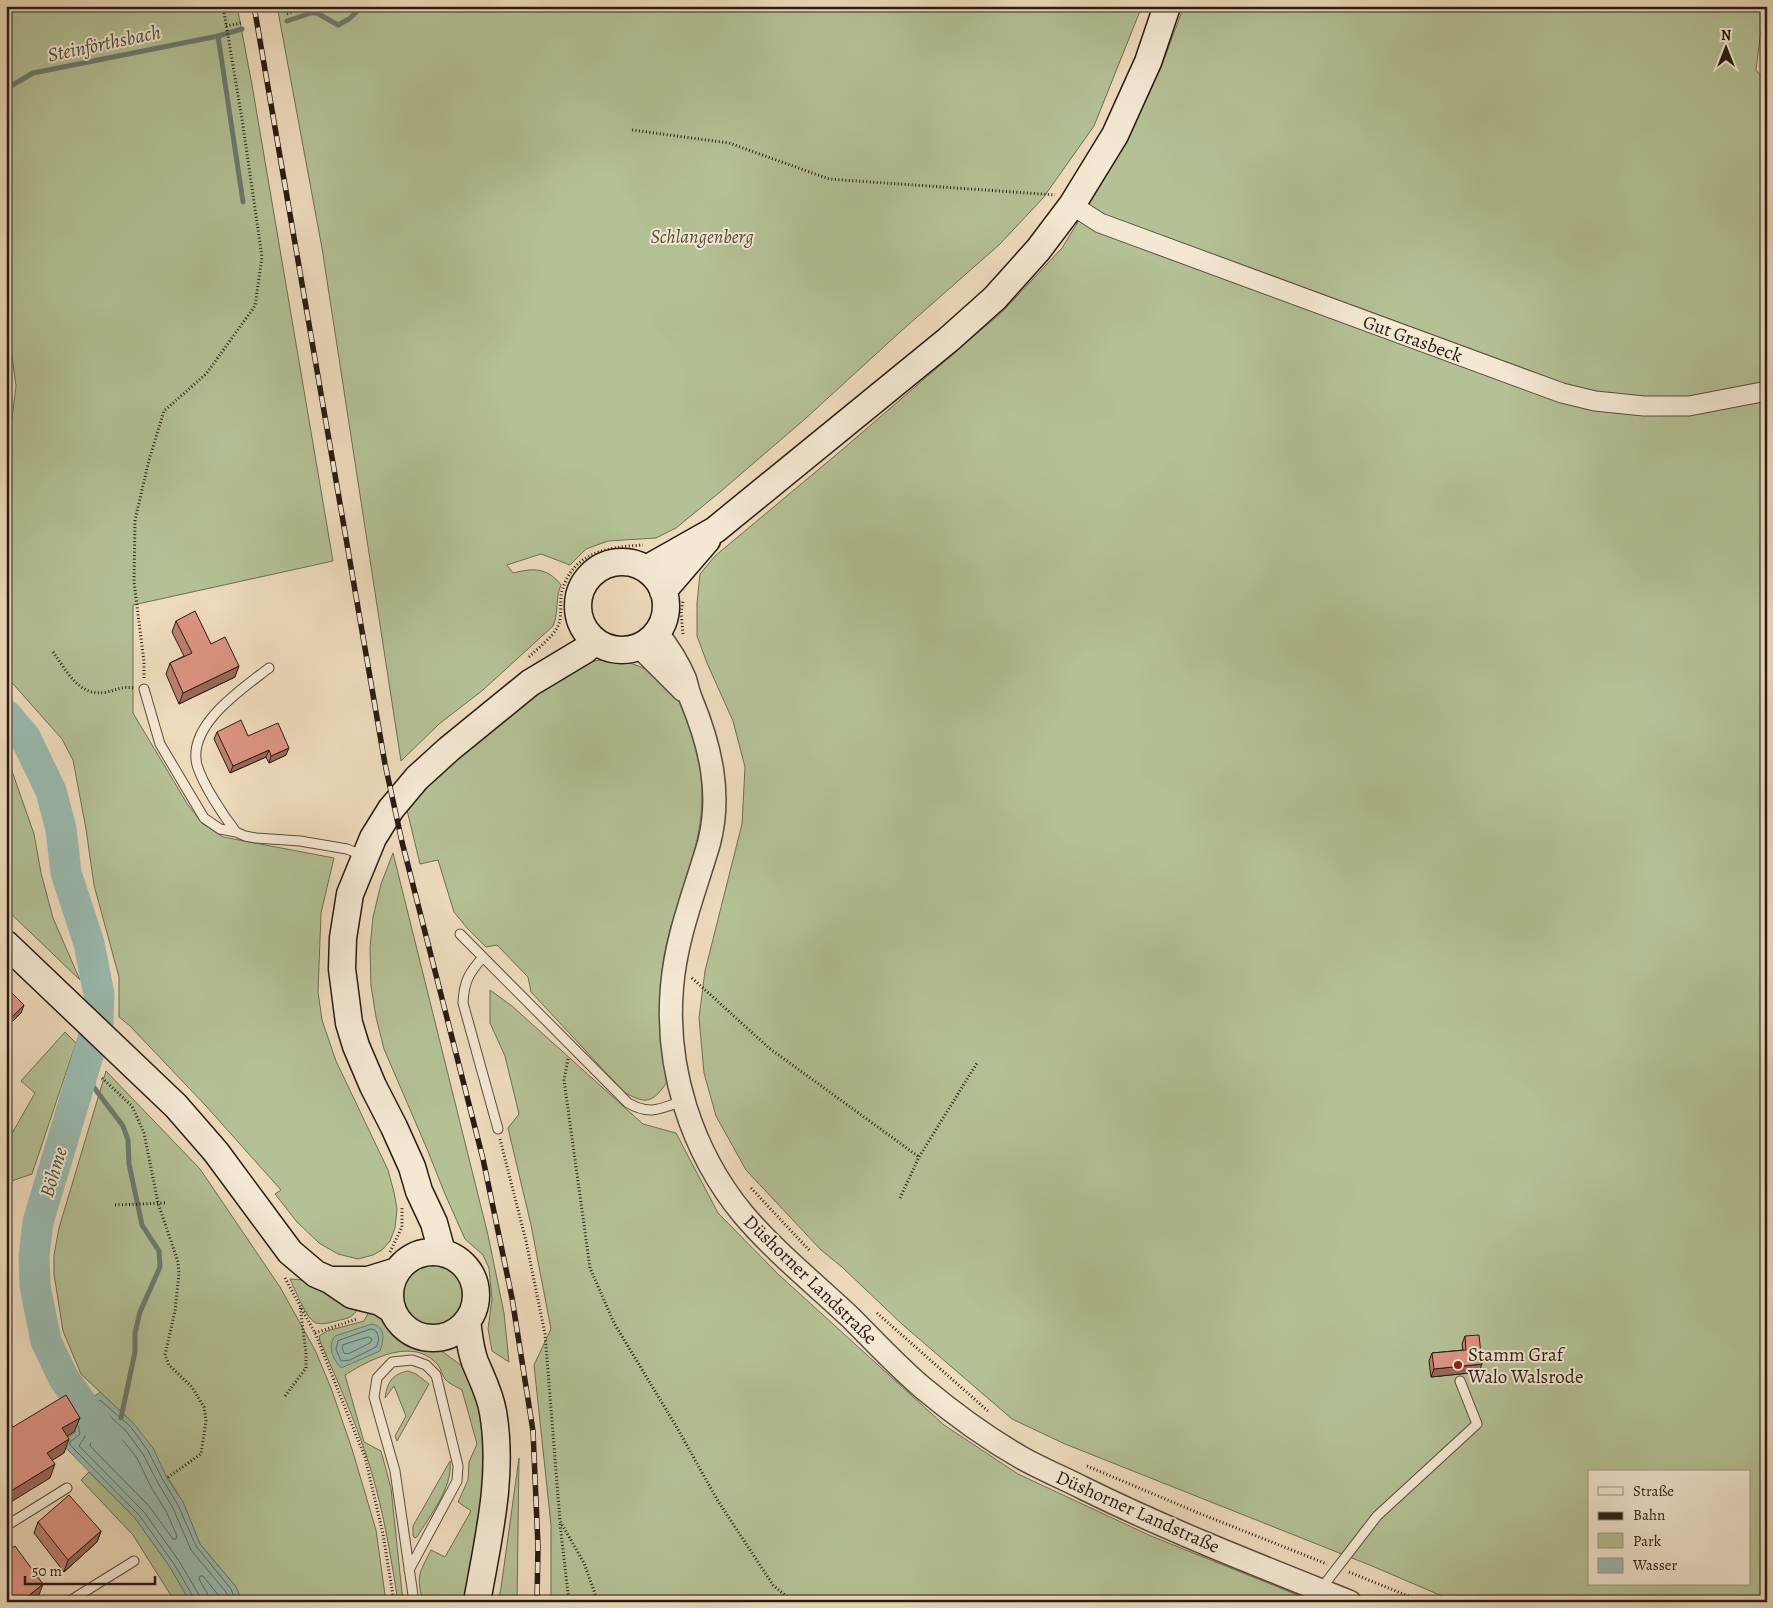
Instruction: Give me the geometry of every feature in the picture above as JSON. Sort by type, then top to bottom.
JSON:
[{"type":"main road","points":[[663,572],[933,353],[994,298],[1038,250],[1061,201],[1115,135],[1148,62],[1167,6]]},
{"type":"main road","points":[[618,562],[663,572],[666,613],[662,623],[648,640],[621,650],[612,649],[589,633],[579,617],[578,598],[581,589],[592,573],[609,564],[618,562]]},
{"type":"main road","points":[[442,1252],[434,1223],[419,1191],[405,1150],[373,1086],[356,1046],[349,1023],[344,994],[342,946],[350,894],[373,838],[391,810],[417,778],[528,671],[589,633]]},
{"type":"main road","points":[[6,944],[158,1088],[212,1148],[290,1252],[316,1274],[330,1280],[352,1295],[380,1302],[391,1309]]},
{"type":"main road","points":[[330,1280],[368,1280],[406,1263],[424,1252],[442,1252],[454,1257],[463,1264],[473,1280],[476,1298],[473,1310],[467,1321],[450,1334],[428,1338],[416,1335],[406,1328],[397,1320],[391,1309],[389,1296],[391,1282],[406,1263],[419,1191]]},
{"type":"main road","points":[[467,1321],[475,1361],[484,1380],[493,1410],[497,1462],[494,1508],[477,1602]]},
{"type":"main road","points":[[440,1337],[452,1343],[475,1361]]},
{"type":"street","name":"Gut Grasbeck","points":[[1061,201],[1100,223],[1562,393],[1595,401],[1644,406],[1689,406],[1767,391]]},
{"type":"street","name":"Düshorner Landstraße","points":[[648,640],[676,663],[684,679],[703,728],[714,778],[714,807],[709,841],[678,943],[670,1006],[671,1034],[683,1101],[698,1139],[718,1178],[742,1213],[785,1258],[920,1385],[988,1437],[1024,1459],[1139,1516],[1350,1602]]},
{"type":"lane","points":[[236,832],[210,793],[198,765],[196,754],[198,740],[213,716],[235,695],[269,668]]},
{"type":"lane","points":[[144,689],[160,744],[204,818],[220,829],[256,838],[300,841],[347,850],[364,856]]},
{"type":"lane","points":[[460,934],[628,1103],[639,1109],[654,1111],[683,1101]]},
{"type":"lane","points":[[483,957],[469,973],[464,988],[463,1003],[498,1129]]},
{"type":"lane","points":[[409,1570],[457,1481],[458,1466],[436,1375],[426,1365],[412,1360],[392,1362],[377,1378],[374,1397],[395,1471],[409,1570],[414,1602]]},
{"type":"lane","points":[[1320,1590],[1377,1516],[1477,1424],[1460,1382]]},
{"type":"lane","points":[[6,1526],[67,1488]]},
{"type":"lane","points":[[68,1602],[134,1561]]},
{"type":"path","points":[[53,652],[73,680],[84,690],[93,694],[126,686],[144,689],[144,662],[134,582],[135,520],[149,460],[164,411],[206,374],[255,306],[262,257],[242,119],[222,6]]},
{"type":"path","points":[[287,14],[304,6]]},
{"type":"path","points":[[226,26],[241,23]]},
{"type":"path","points":[[632,130],[729,143],[829,178],[1061,201]]},
{"type":"path","points":[[528,671],[558,626],[562,591],[568,576],[577,565],[588,557],[617,546],[657,545],[663,572],[686,583],[681,612],[682,632],[685,642]]},
{"type":"path","points":[[690,986],[690,977],[769,1048],[919,1156]]},
{"type":"path","points":[[570,1046],[564,1080],[590,1268],[614,1322],[718,1501],[773,1586],[793,1602]]},
{"type":"path","points":[[900,1198],[919,1156],[977,1063]]},
{"type":"path","points":[[102,1078],[132,1106],[144,1133],[158,1203],[178,1262],[179,1274],[175,1311],[165,1355],[169,1365],[192,1387],[204,1407],[206,1421],[201,1454],[167,1478]]},
{"type":"path","points":[[498,1129],[526,1241],[545,1334],[560,1521],[569,1602]]},
{"type":"path","points":[[750,1188],[815,1257]]},
{"type":"path","points":[[115,1205],[166,1203]]},
{"type":"path","points":[[285,1396],[306,1368],[300,1302]]},
{"type":"path","points":[[873,1310],[994,1417]]},
{"type":"path","points":[[360,1318],[315,1333],[365,1458],[383,1534],[394,1602]]},
{"type":"path","points":[[1086,1466],[1423,1602]]},
{"type":"path","points":[[560,1521],[584,1563],[598,1602]]},
{"type":"green space","points":[[6,6],[237,6],[333,561],[133,605],[133,713],[188,805],[203,824],[223,837],[334,858],[321,913],[318,992],[322,1020],[336,1061],[388,1170],[394,1192],[397,1209],[395,1228],[390,1241],[382,1250],[373,1255],[358,1259],[338,1254],[319,1243],[297,1222],[275,1194],[281,1190],[206,1106],[130,1026],[119,1017],[119,977],[94,885],[73,760],[62,739],[6,676],[6,486],[9,476],[9,442],[16,386],[10,340],[6,333]]},
{"type":"green space","name":"Schlangenberg","points":[[277,6],[1142,6],[1094,126],[1043,198],[1000,244],[805,419],[676,528],[656,538],[608,541],[586,549],[570,565],[541,554],[507,565],[513,573],[527,570],[545,572],[556,579],[561,585],[553,626],[483,690],[439,724],[401,761],[322,248]]},
{"type":"green space","points":[[1184,6],[1764,6],[1756,70],[1767,83],[1767,1602],[1456,1602],[1372,1566],[1065,1444],[1012,1419],[903,1325],[843,1268],[820,1249],[746,1170],[716,1116],[704,1073],[699,1018],[705,971],[742,824],[745,767],[733,721],[697,636],[697,603],[700,574],[715,556],[1003,311],[1062,248],[1125,145],[1162,65]]},
{"type":"green space","points":[[602,660],[639,666],[650,671],[668,686],[682,707],[689,723],[701,772],[702,806],[697,840],[667,942],[662,973],[661,1020],[667,1082],[653,1098],[648,1100],[638,1099],[624,1092],[531,992],[528,977],[497,945],[486,947],[467,928],[454,912],[438,860],[420,864],[406,806],[433,779],[572,664]]},
{"type":"green space","points":[[6,754],[34,834],[41,873],[53,918],[80,980],[6,909]]},
{"type":"green space","points":[[393,853],[488,1235],[504,1313],[509,1362],[492,1351],[488,1329],[492,1299],[489,1268],[483,1255],[465,1239],[384,1049],[376,1017],[371,986],[370,948],[373,917],[381,884]]},
{"type":"green space","points":[[490,990],[512,1006],[643,1124],[676,1133],[718,1213],[778,1274],[944,1425],[1018,1474],[1151,1536],[1315,1602],[551,1602],[551,1525],[534,1365],[551,1329],[531,1225],[508,1128],[519,1114],[505,1056],[490,1023]]},
{"type":"green space","points":[[65,1032],[76,1043],[32,1174],[6,1183],[6,1144],[35,1093],[21,1081]]},
{"type":"green space","points":[[106,1071],[200,1169],[280,1287],[315,1350],[331,1388],[352,1449],[376,1530],[386,1602],[242,1602],[236,1587],[200,1544],[183,1502],[134,1424],[81,1374],[63,1331],[54,1274],[54,1255],[59,1228]]},
{"type":"green space","points":[[425,1260],[439,1260],[451,1265],[461,1275],[466,1287],[466,1301],[461,1313],[451,1323],[439,1328],[425,1328],[413,1323],[403,1313],[398,1301],[398,1287],[403,1275],[413,1265]]},
{"type":"green space","points":[[290,1279],[303,1280],[360,1305],[352,1316],[328,1323],[316,1323],[308,1316]]},
{"type":"green space","points":[[370,1310],[388,1323],[401,1338],[443,1352],[462,1366],[470,1380],[481,1408],[486,1463],[481,1513],[464,1602],[423,1602],[419,1580],[421,1570],[431,1550],[445,1557],[471,1511],[458,1502],[468,1480],[469,1462],[477,1444],[462,1390],[447,1381],[438,1365],[428,1356],[417,1352],[404,1351],[379,1357],[345,1375],[364,1442],[381,1451],[391,1488],[403,1602],[398,1602],[386,1531],[371,1469],[319,1336],[327,1331],[364,1321]]},
{"type":"green space","points":[[408,1371],[416,1374],[429,1384],[397,1441],[395,1436],[406,1416],[394,1386],[385,1398],[391,1380],[398,1374]]},
{"type":"green space","points":[[519,1458],[517,1602],[498,1602],[501,1588]]},
{"type":"green space","points":[[450,1461],[448,1481],[444,1491],[415,1538],[413,1536],[413,1526]]},
{"type":"green space","points":[[89,1472],[135,1518],[170,1567],[190,1602],[175,1602],[133,1535],[81,1480]]},
{"type":"water","points":[[372,1324],[380,1328],[383,1334],[380,1351],[341,1368],[331,1349],[335,1336]]},
{"type":"water","points":[[100,1392],[134,1424],[153,1448],[167,1478],[183,1502],[200,1544],[236,1587],[242,1602],[190,1602],[170,1567],[135,1518],[60,1442],[76,1432],[67,1417]]},
{"type":"building","points":[[195,611],[211,644],[225,637],[239,666],[183,693],[170,663],[192,653],[176,621]]},
{"type":"building","points":[[241,720],[248,736],[278,723],[289,748],[271,756],[269,750],[233,766],[217,732]]},
{"type":"building","points":[[6,987],[24,1005],[9,1020],[6,1016]]},
{"type":"building","points":[[1479,1335],[1482,1364],[1434,1369],[1432,1353],[1466,1350],[1465,1336]]},
{"type":"building","points":[[66,1395],[80,1418],[62,1428],[69,1439],[47,1453],[55,1464],[6,1494],[6,1416],[13,1427]]},
{"type":"building","points":[[69,1495],[101,1531],[68,1560],[38,1522]]},
{"type":"building","points":[[15,1546],[43,1584],[21,1602],[8,1602],[6,1600],[6,1552]]},
{"type":"waterway","name":"Steinförthsbach","points":[[287,21],[311,13],[317,13],[338,25],[349,19],[363,6]]},
{"type":"waterway","name":"Steinförthsbach","points":[[6,89],[33,73],[218,36],[242,29]]},
{"type":"waterway","points":[[218,36],[243,202]]},
{"type":"waterway","name":"Böhme","points":[[6,715],[25,737],[51,791],[61,829],[66,873],[89,943],[99,995],[98,1022],[38,1222],[34,1256],[35,1286],[46,1341],[63,1377],[107,1439]]},
{"type":"waterway","points":[[83,1073],[123,1126],[128,1140],[129,1164],[142,1225],[159,1251],[160,1267],[140,1312],[135,1333],[135,1352],[121,1418]]},
{"type":"railway","points":[[254,6],[385,764],[402,842],[483,1159],[512,1298],[533,1431],[538,1546],[537,1602]]},
{"type":"place","name":"Stamm Graf Walo Walsrode","points":[[1458,1365]]}]
